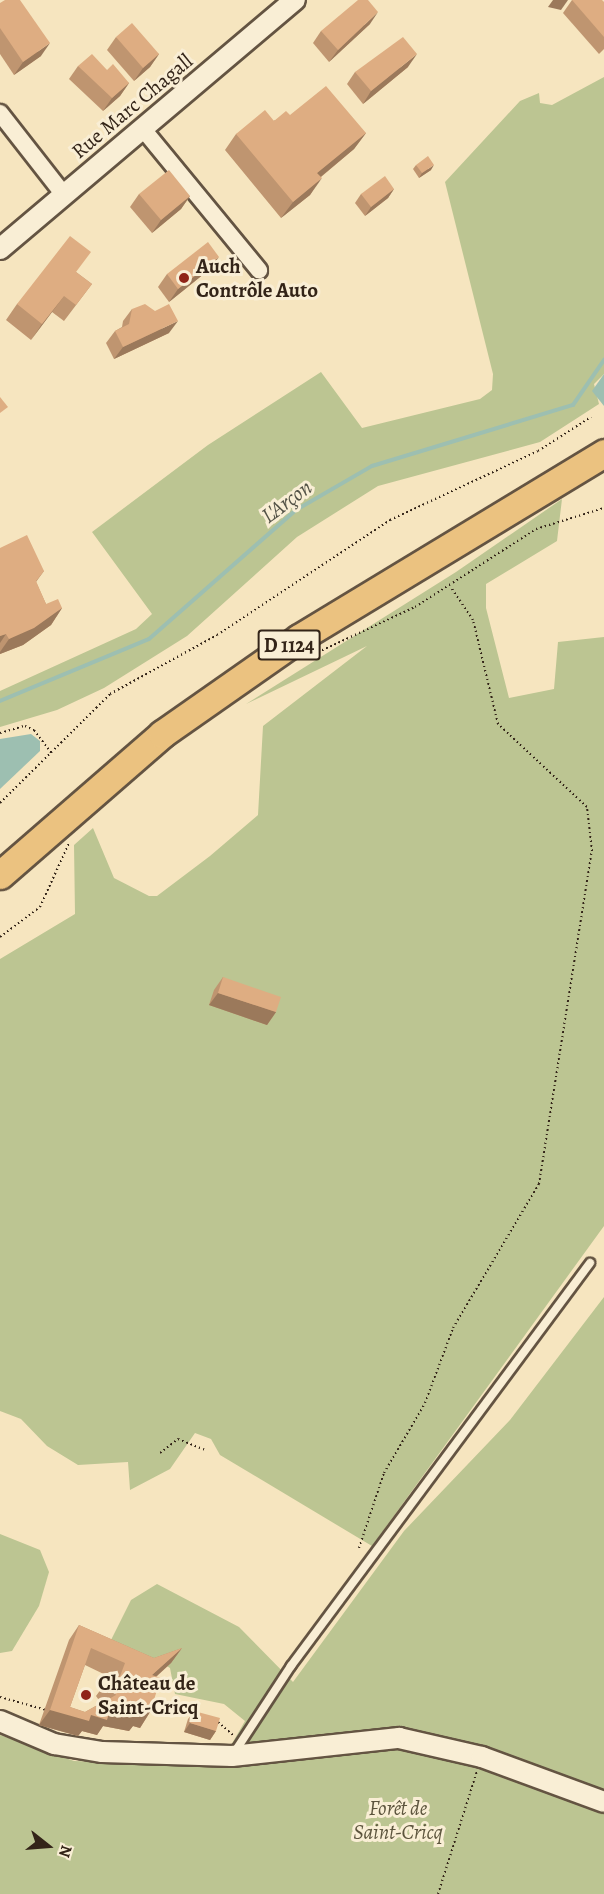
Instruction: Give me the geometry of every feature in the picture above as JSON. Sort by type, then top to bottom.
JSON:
[{"type":"highway","name":"D 1124","points":[[0,875],[162,734],[289,645],[604,453]]},
{"type":"street","name":"Rue Marc Chagall","points":[[0,249],[295,0]]},
{"type":"street","points":[[0,113],[64,195]]},
{"type":"street","points":[[143,129],[259,270]]},
{"type":"street","points":[[0,1721],[78,1750],[236,1749],[399,1738],[482,1757],[604,1802]]},
{"type":"lane","points":[[236,1749],[590,1263]]},
{"type":"path","points":[[0,803],[110,694],[218,635],[390,520],[538,451],[591,417]]},
{"type":"path","points":[[311,655],[451,586],[536,529],[604,508]]},
{"type":"path","points":[[359,1548],[384,1473],[424,1403],[453,1328],[539,1184],[548,1157],[592,851],[587,807],[513,743],[498,724],[472,620],[451,586]]},
{"type":"path","points":[[0,733],[25,726],[34,730],[52,754]]},
{"type":"path","points":[[0,937],[40,907],[73,836]]},
{"type":"path","points":[[160,1453],[178,1439],[207,1451]]},
{"type":"path","points":[[0,1697],[53,1713]]},
{"type":"path","points":[[169,1713],[203,1715]]},
{"type":"path","points":[[214,1719],[236,1749]]},
{"type":"path","points":[[438,1894],[482,1757]]},
{"type":"green space","points":[[604,77],[604,374],[594,384],[599,404],[540,442],[378,486],[297,537],[187,636],[104,688],[57,710],[0,727],[0,691],[136,629],[152,614],[92,532],[208,445],[321,372],[362,428],[480,399],[492,390],[493,374],[445,182],[520,101],[539,93],[540,103],[552,105]]},
{"type":"green space","points":[[562,499],[557,541],[486,584],[486,608],[509,698],[554,689],[558,642],[604,637],[604,1226],[372,1546],[220,1455],[211,1439],[195,1433],[170,1469],[130,1490],[128,1462],[78,1465],[47,1446],[21,1419],[0,1411],[0,959],[75,914],[74,845],[93,828],[114,878],[149,896],[157,896],[210,856],[258,815],[263,726],[367,646],[246,704],[456,572]]},
{"type":"green space","points":[[604,1297],[604,1794],[453,1741],[230,1747],[245,1721],[224,1704],[175,1694],[170,1668],[155,1659],[108,1646],[131,1600],[157,1584],[239,1627],[293,1682],[404,1531],[510,1420]]},
{"type":"green space","points":[[0,1534],[40,1550],[49,1572],[39,1606],[12,1651],[0,1653]]},
{"type":"green space","name":"Forêt de Saint-Cricq","points":[[0,1735],[74,1761],[224,1766],[401,1745],[448,1753],[604,1809],[604,1894],[0,1894]]},
{"type":"shaded area","points":[[604,374],[604,406],[592,391]]},
{"type":"shaded area","points":[[31,734],[40,741],[40,751],[0,789],[0,739]]},
{"type":"building","points":[[5,0],[20,0],[50,43],[23,62],[0,28],[0,3]]},
{"type":"building","points":[[358,0],[368,0],[378,12],[338,50],[321,31]]},
{"type":"building","points":[[572,0],[602,0],[604,2],[604,37]]},
{"type":"building","points":[[132,23],[159,54],[143,68],[116,37]]},
{"type":"building","points":[[403,37],[417,54],[371,91],[355,72]]},
{"type":"building","points":[[92,54],[107,70],[113,64],[129,83],[112,98],[78,66]]},
{"type":"building","points":[[326,86],[366,133],[317,173],[322,178],[293,202],[236,134],[265,110],[274,121],[286,111],[290,115]]},
{"type":"building","points":[[428,156],[434,165],[422,173],[416,165]]},
{"type":"building","points":[[169,170],[190,196],[161,220],[139,194]]},
{"type":"building","points":[[385,176],[394,189],[371,207],[361,194]]},
{"type":"building","points":[[70,236],[91,252],[76,272],[92,284],[76,305],[64,296],[42,324],[17,304]]},
{"type":"building","points":[[208,242],[219,257],[178,289],[167,274]]},
{"type":"building","points":[[145,304],[155,311],[169,304],[178,321],[123,347],[115,331],[129,324],[132,309]]},
{"type":"building","points":[[0,397],[8,407],[0,413]]},
{"type":"building","points":[[27,535],[44,571],[36,581],[46,604],[58,599],[62,608],[34,628],[9,639],[6,634],[0,636],[0,548]]},
{"type":"building","points":[[223,977],[281,997],[276,1012],[218,993]]},
{"type":"building","points":[[79,1625],[154,1658],[182,1648],[152,1675],[161,1678],[150,1712],[142,1710],[140,1716],[110,1710],[107,1720],[91,1715],[89,1721],[50,1710]],"holes":[[[91,1648],[125,1663],[119,1679],[107,1681],[116,1695],[85,1712],[70,1707]]]},
{"type":"building","points":[[194,1711],[220,1718],[216,1731],[190,1723]]},
{"type":"waterway","name":"L'Arçon","points":[[0,701],[149,639],[296,510],[372,466],[573,405],[604,360]]},
{"type":"place","name":"Auch Contrôle Auto","points":[[184,278]]},
{"type":"place","name":"Château de Saint-Cricq","points":[[86,1695]]}]
